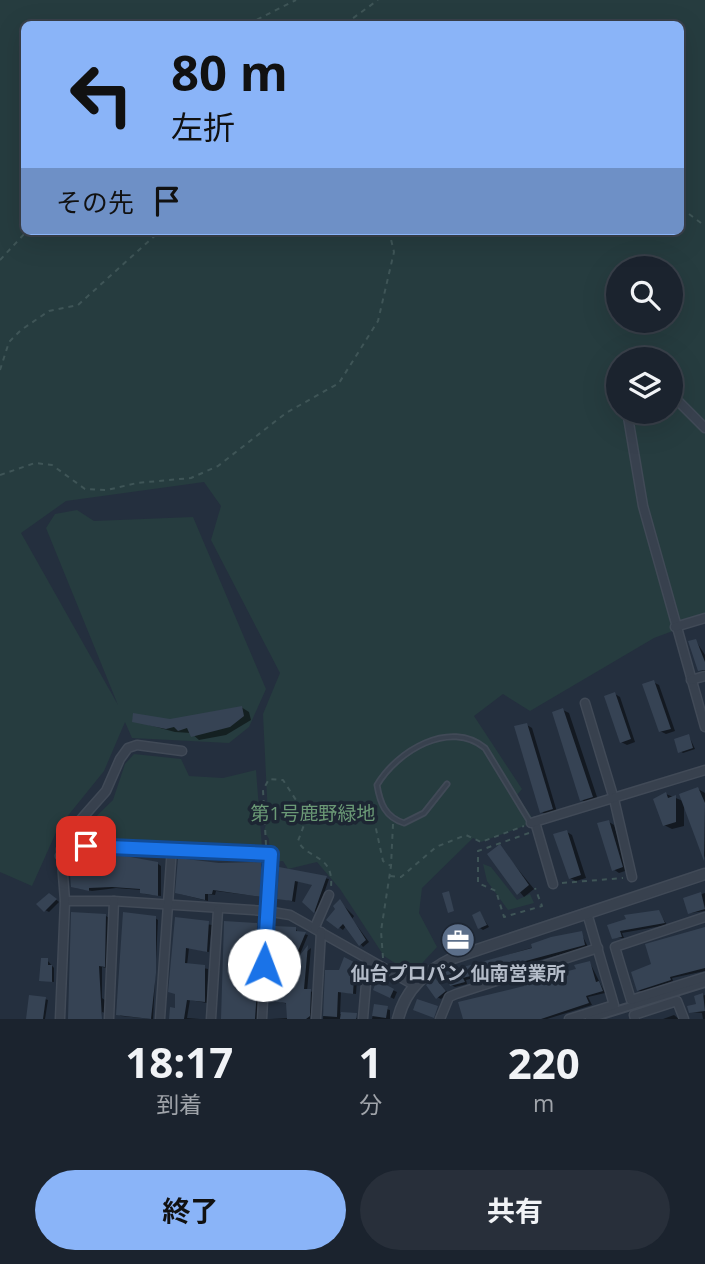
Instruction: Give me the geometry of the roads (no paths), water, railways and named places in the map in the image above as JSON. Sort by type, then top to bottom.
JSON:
[{"type":"street","points":[[683,406],[705,428]]},
{"type":"street","points":[[629,424],[643,506],[705,727]]},
{"type":"street","points":[[675,627],[705,618]]},
{"type":"street","points":[[691,680],[705,676]]},
{"type":"street","points":[[585,703],[614,799],[632,877]]},
{"type":"street","points":[[60,1019],[65,901],[61,849],[76,825],[106,791],[120,759],[128,748],[137,745],[182,751]]},
{"type":"street","points":[[552,884],[533,823],[705,770]]},
{"type":"street","points":[[60,856],[65,851],[86,846],[271,854],[262,1019]]},
{"type":"street","points":[[160,1019],[172,848]]},
{"type":"street","points":[[398,1019],[414,985],[429,972],[453,958],[705,874]]},
{"type":"street","points":[[316,1019],[318,929],[329,895]]},
{"type":"street","points":[[65,901],[114,901],[290,915],[414,985]]},
{"type":"street","points":[[109,1019],[114,901]]},
{"type":"street","points":[[211,1019],[218,910]]},
{"type":"street","points":[[569,1019],[614,1005],[587,913]]},
{"type":"street","points":[[705,917],[615,947],[631,1000],[705,977]]},
{"type":"street","points":[[440,1019],[449,997],[598,948]]},
{"type":"street","points":[[363,1019],[368,960]]},
{"type":"street","points":[[589,1019],[705,983]]},
{"type":"street","points":[[635,1019],[634,1015],[677,1001],[684,1019]]},
{"type":"lane","points":[[447,784],[434,804],[413,821],[404,823],[393,820],[379,799],[377,785],[385,772],[437,737],[450,734],[476,741],[485,748],[533,823]]},
{"type":"place","name":"仙台プロパン 仙南営業所","points":[[458,940]]},
{"type":"park label","name":"第1号鹿野緑地","points":[[313,813]]}]
